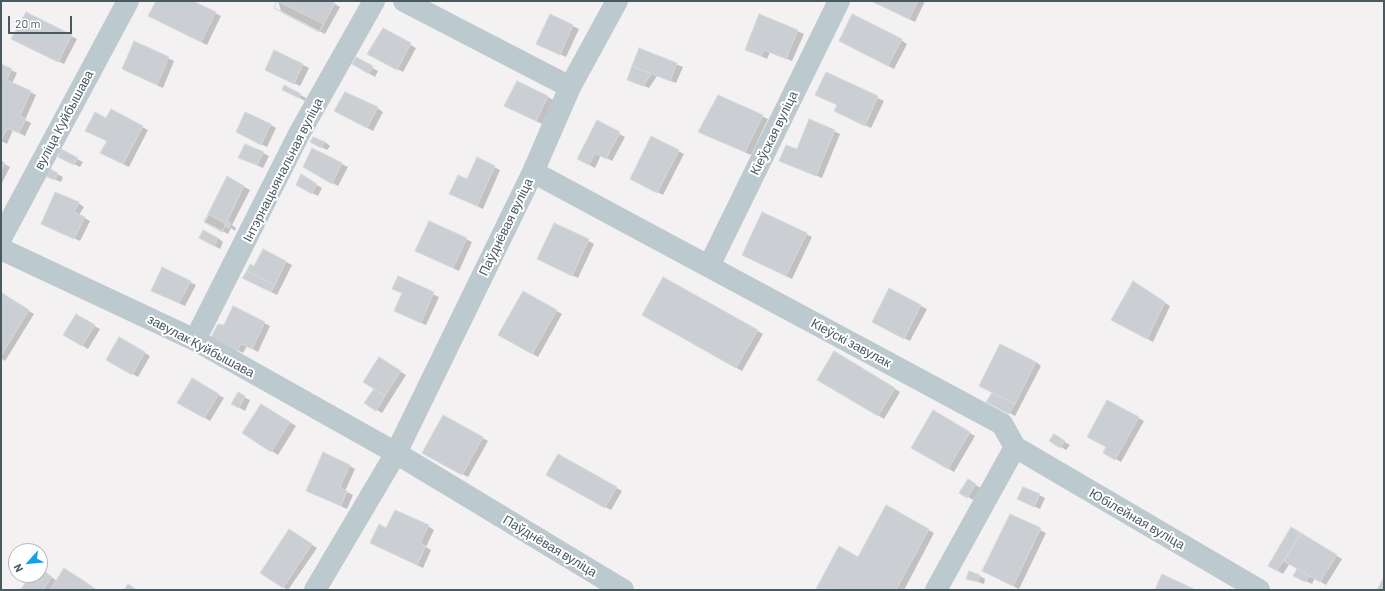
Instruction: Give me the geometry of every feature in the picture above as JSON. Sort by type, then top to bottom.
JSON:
[{"type":"street","name":"вуліца Куйбышава","points":[[1,238],[128,1]]},
{"type":"street","name":"Інтэрнацыянальная вуліца","points":[[195,340],[299,134],[374,1]]},
{"type":"street","points":[[404,1],[570,87]]},
{"type":"street","name":"Паўднёвая вуліца","points":[[315,590],[396,453],[533,172],[570,87],[616,1]]},
{"type":"street","name":"Кіеўская вуліца","points":[[709,266],[839,1]]},
{"type":"street","name":"Кіеўскі завулак","points":[[533,172],[1002,424],[1015,447]]},
{"type":"street","name":"завулак Куйбышава","points":[[1,250],[195,340],[396,453]]},
{"type":"street","points":[[936,590],[1015,447]]},
{"type":"street","name":"Юбілейная вуліца","points":[[1015,447],[1248,587]]},
{"type":"street","name":"Паўднёвая вуліца","points":[[396,453],[623,590]]},
{"type":"building","points":[[156,1],[193,1],[216,12],[201,42],[148,16]]},
{"type":"building","points":[[277,1],[331,1],[335,3],[319,32],[274,8]]},
{"type":"building","points":[[277,1],[324,24],[319,32],[274,8]]},
{"type":"building","points":[[871,1],[918,1],[909,19]]},
{"type":"building","points":[[26,12],[72,35],[58,62],[11,39]]},
{"type":"building","points":[[550,14],[573,25],[560,55],[536,44]]},
{"type":"building","points":[[759,14],[798,30],[786,59],[764,50],[761,56],[745,50]]},
{"type":"building","points":[[852,14],[902,39],[888,66],[839,41]]},
{"type":"building","points":[[383,28],[411,43],[397,70],[367,54]]},
{"type":"building","points":[[134,41],[169,57],[157,85],[122,69]]},
{"type":"building","points":[[639,48],[677,63],[670,81],[632,66]]},
{"type":"building","points":[[274,50],[303,64],[294,84],[265,70]]},
{"type":"building","points":[[356,57],[373,66],[369,74],[352,64]]},
{"type":"building","points":[[1,64],[12,69],[7,80],[31,91],[20,116],[26,119],[19,133],[7,128],[1,141]]},
{"type":"building","points":[[632,66],[651,74],[643,86],[627,80]]},
{"type":"building","points":[[826,72],[878,96],[865,126],[834,111],[837,105],[815,95]]},
{"type":"building","points":[[517,81],[548,96],[536,121],[504,106]]},
{"type":"building","points":[[284,85],[301,94],[299,98],[282,90]]},
{"type":"building","points":[[345,92],[378,107],[367,128],[334,111]]},
{"type":"building","points":[[718,95],[763,115],[745,152],[698,132]]},
{"type":"building","points":[[111,109],[143,126],[123,164],[100,153],[107,141],[85,131],[95,112],[106,118]]},
{"type":"building","points":[[245,112],[271,124],[261,145],[236,132]]},
{"type":"building","points":[[809,119],[835,130],[816,176],[779,161],[786,145],[797,149]]},
{"type":"building","points":[[597,120],[620,132],[606,159],[595,153],[589,165],[577,159]]},
{"type":"building","points":[[651,136],[679,150],[657,193],[630,179]]},
{"type":"building","points":[[313,137],[325,142],[321,148],[310,142]]},
{"type":"building","points":[[245,144],[264,152],[257,165],[238,158]]},
{"type":"building","points":[[312,148],[342,163],[332,184],[303,167]]},
{"type":"building","points":[[61,149],[78,158],[74,165],[58,157]]},
{"type":"building","points":[[477,157],[495,166],[477,206],[449,194],[458,175],[467,179]]},
{"type":"building","points":[[1,161],[5,163],[1,171]]},
{"type":"building","points":[[50,169],[58,173],[55,180],[47,177]]},
{"type":"building","points":[[301,174],[317,184],[312,194],[296,185]]},
{"type":"building","points":[[227,176],[244,186],[222,232],[204,222]]},
{"type":"building","points":[[55,192],[79,202],[74,212],[85,217],[74,239],[41,224]]},
{"type":"building","points":[[762,212],[807,233],[786,276],[742,255]]},
{"type":"building","points":[[208,214],[226,224],[222,232],[204,222]]},
{"type":"building","points":[[227,221],[231,224],[229,228],[225,226]]},
{"type":"building","points":[[429,221],[467,238],[453,268],[415,251]]},
{"type":"building","points":[[554,223],[589,239],[572,276],[537,259]]},
{"type":"building","points":[[203,230],[218,238],[214,246],[199,238]]},
{"type":"building","points":[[263,249],[286,261],[275,285],[247,271],[250,264],[254,266]]},
{"type":"building","points":[[162,267],[191,281],[179,303],[151,291]]},
{"type":"building","points":[[247,271],[275,285],[271,292],[242,278]]},
{"type":"building","points":[[398,276],[434,292],[421,323],[394,311],[402,293],[392,289]]},
{"type":"building","points":[[663,277],[758,330],[736,368],[642,315]]},
{"type":"building","points":[[1133,281],[1165,302],[1147,339],[1111,320]]},
{"type":"building","points":[[889,288],[921,305],[904,339],[872,322]]},
{"type":"building","points":[[523,291],[557,310],[532,354],[498,335]]},
{"type":"building","points":[[2,293],[29,310],[1,356],[1,294]]},
{"type":"building","points":[[233,306],[265,322],[252,349],[241,344],[237,351],[211,337],[218,324],[224,325]]},
{"type":"building","points":[[76,314],[95,325],[82,346],[63,335]]},
{"type":"building","points":[[119,337],[145,352],[132,375],[106,360]]},
{"type":"building","points":[[1000,344],[1036,362],[1015,404],[979,386]]},
{"type":"building","points":[[834,351],[895,388],[878,416],[817,380]]},
{"type":"building","points":[[379,357],[401,371],[385,396],[363,382]]},
{"type":"building","points":[[192,378],[219,394],[204,418],[177,403]]},
{"type":"building","points":[[374,389],[385,396],[376,411],[364,403]]},
{"type":"building","points":[[238,392],[245,396],[239,408],[231,404]]},
{"type":"building","points":[[992,393],[1015,404],[1009,414],[986,402]]},
{"type":"building","points":[[1107,400],[1139,417],[1115,460],[1103,453],[1106,447],[1087,437]]},
{"type":"building","points":[[261,404],[290,422],[271,452],[242,433]]},
{"type":"building","points":[[933,410],[970,432],[948,469],[911,448]]},
{"type":"building","points":[[443,415],[483,437],[462,475],[422,453]]},
{"type":"building","points":[[1054,434],[1065,441],[1060,448],[1049,441]]},
{"type":"building","points":[[323,452],[350,465],[340,487],[347,491],[341,506],[306,491]]},
{"type":"building","points":[[558,454],[617,487],[605,508],[546,475]]},
{"type":"building","points":[[968,479],[976,484],[967,498],[959,493]]},
{"type":"building","points":[[1023,487],[1040,494],[1034,507],[1017,499]]},
{"type":"building","points":[[886,505],[929,529],[896,590],[816,589],[839,546],[858,557]]},
{"type":"building","points":[[395,510],[429,525],[420,543],[426,546],[417,565],[370,543],[379,524],[386,528]]},
{"type":"building","points":[[1010,514],[1041,528],[1013,586],[982,571]]},
{"type":"building","points":[[1291,527],[1301,533],[1277,571],[1268,566]]},
{"type":"building","points":[[289,529],[312,544],[283,588],[260,573]]},
{"type":"building","points":[[1301,533],[1337,555],[1320,582],[1284,561]]},
{"type":"building","points":[[64,568],[93,587],[91,590],[50,590]]},
{"type":"building","points":[[1297,569],[1309,576],[1305,582],[1293,576]]},
{"type":"building","points":[[969,571],[980,575],[978,582],[966,579]]},
{"type":"building","points":[[48,574],[52,577],[48,583]]},
{"type":"building","points":[[1162,574],[1196,590],[1155,590]]},
{"type":"building","points":[[1384,577],[1384,590],[1377,590]]},
{"type":"building","points":[[25,583],[48,583],[43,590],[21,589]]},
{"type":"building","points":[[128,584],[137,590],[124,590]]}]
